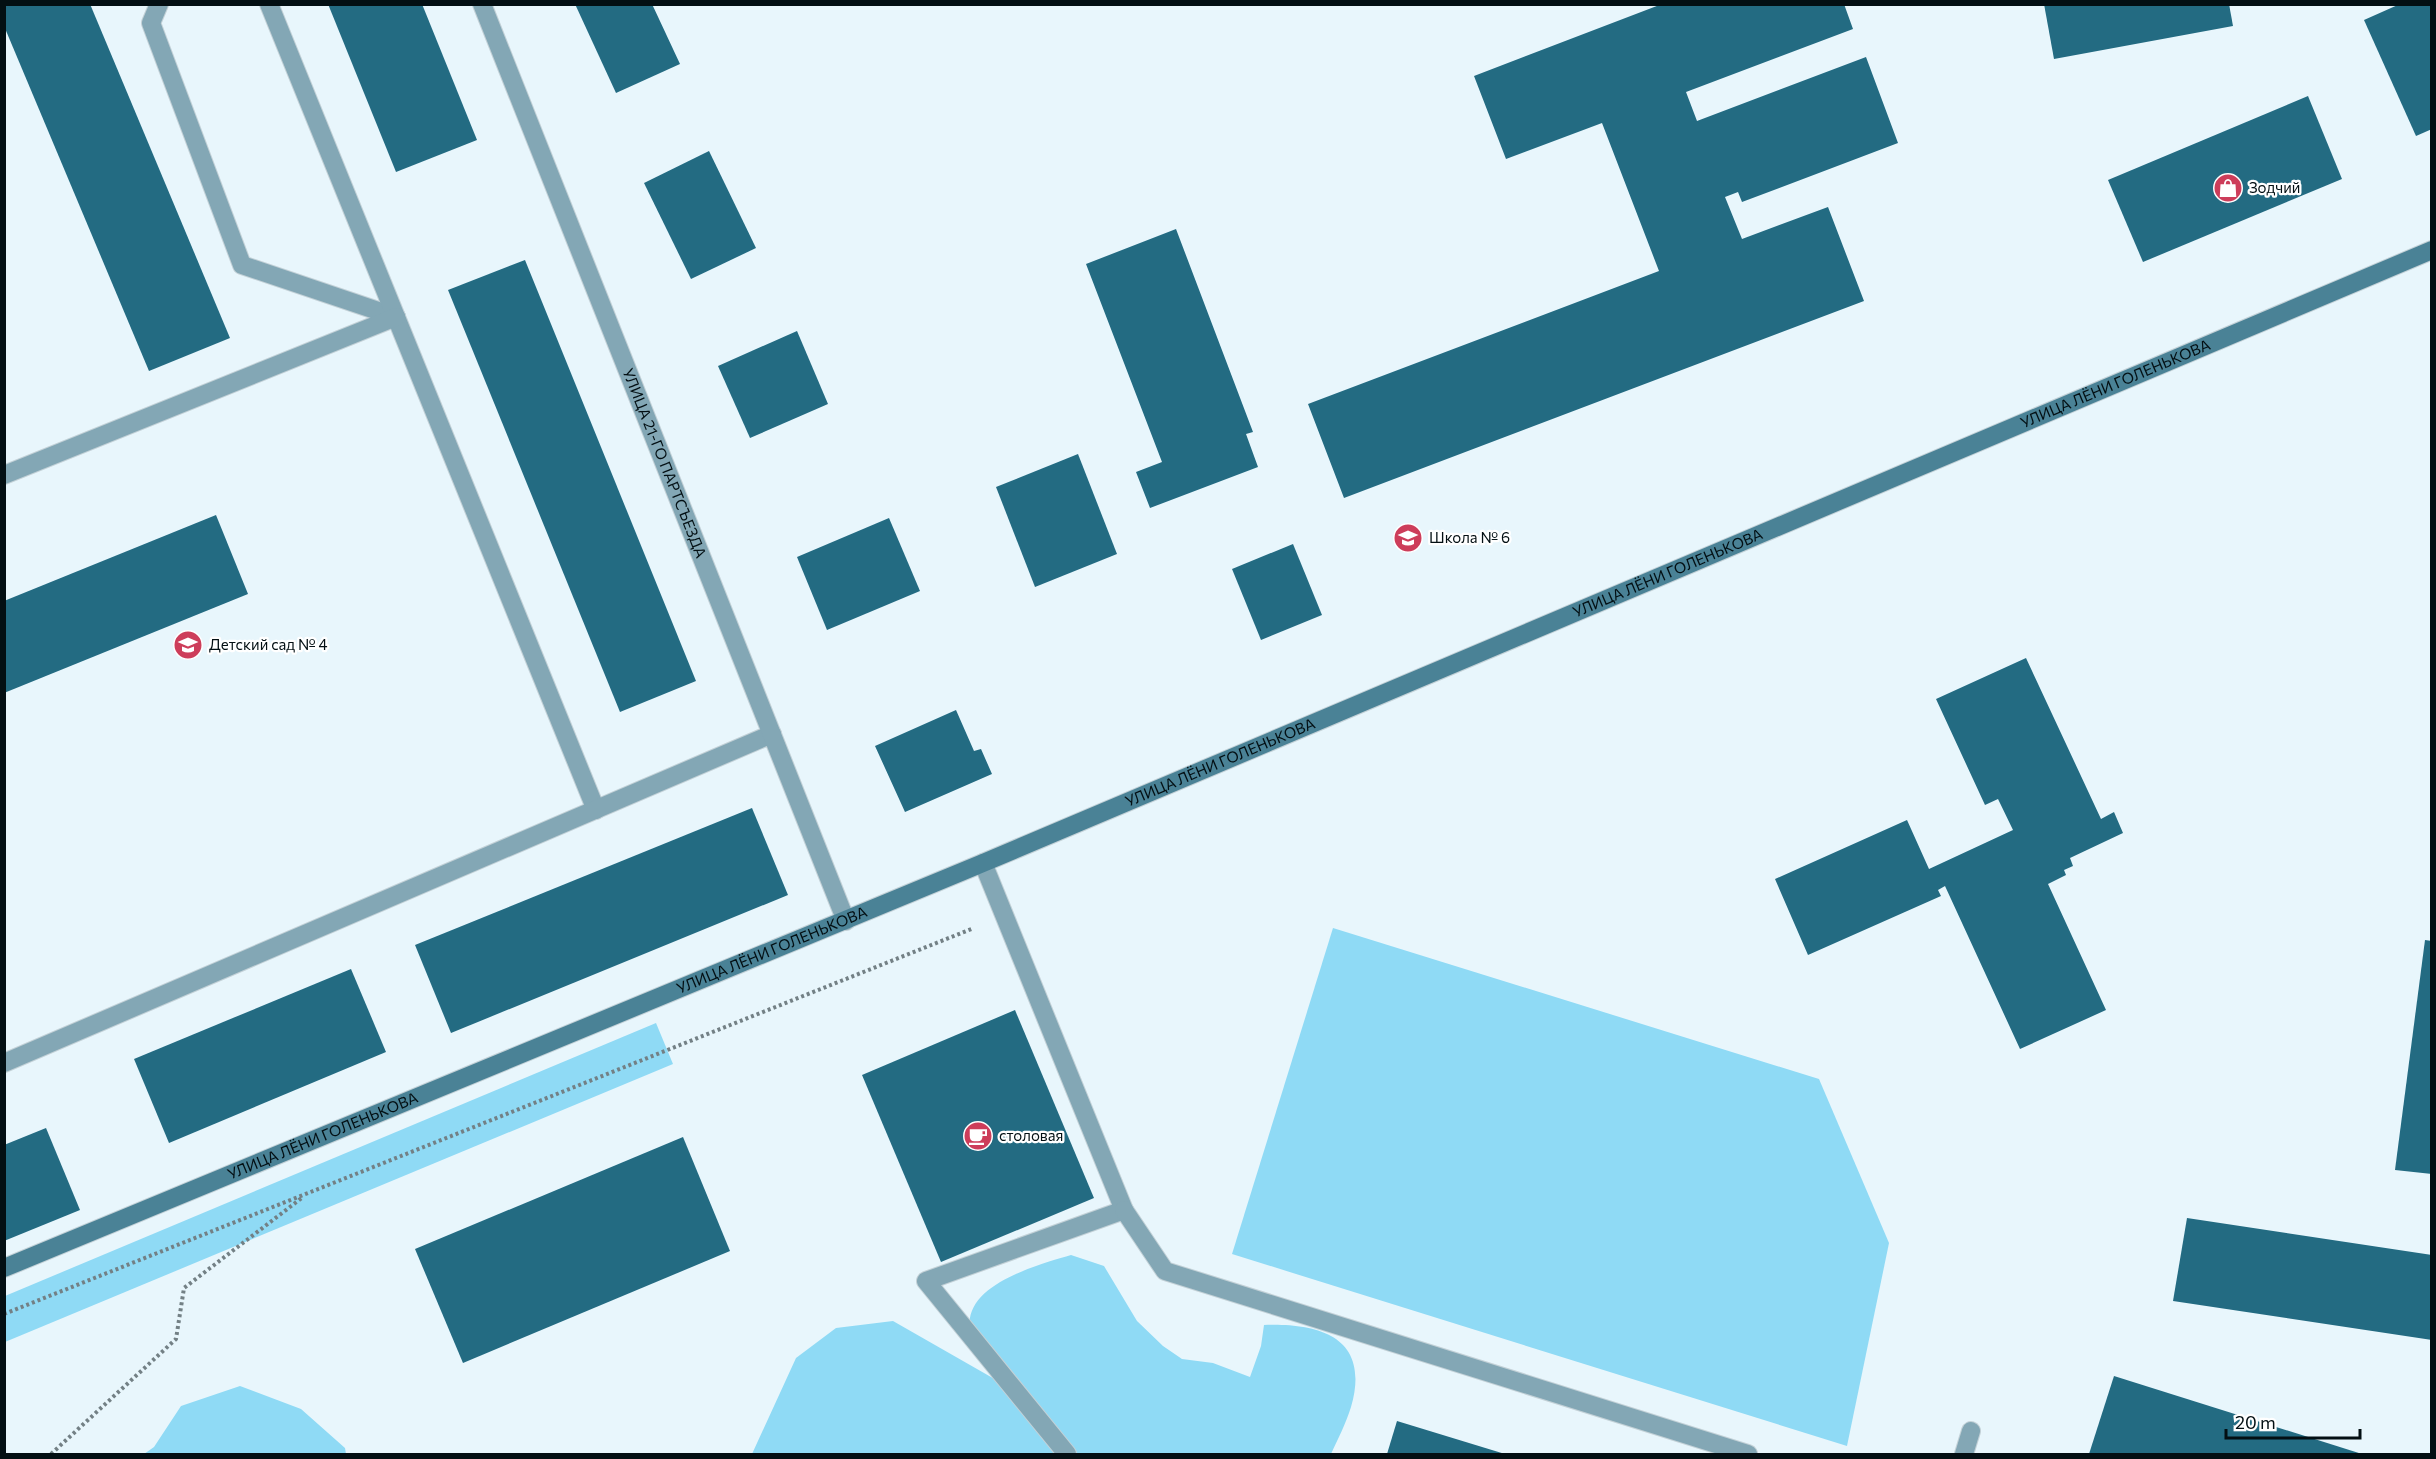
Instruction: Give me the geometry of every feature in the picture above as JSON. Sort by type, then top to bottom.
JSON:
[{"type":"street","points":[[159,4],[151,23],[242,265],[396,317]]},
{"type":"street","points":[[269,4],[596,810]]},
{"type":"street","name":"УЛИЦА 21-ГО ПАРТСЪЕЗДА","points":[[482,4],[846,921]]},
{"type":"street","name":"УЛИЦА ЛЁНИ ГОЛЕНЬКОВА","points":[[4,1268],[846,921],[2432,250]]},
{"type":"street","points":[[4,475],[396,317]]},
{"type":"street","points":[[4,1063],[772,734]]},
{"type":"street","points":[[983,863],[1124,1210],[1165,1271],[1748,1455]]},
{"type":"street","points":[[1067,1455],[926,1281],[1124,1210]]},
{"type":"street","points":[[1964,1455],[1971,1431]]},
{"type":"path","points":[[4,1314],[1004,916]]},
{"type":"path","points":[[51,1455],[176,1339],[184,1288],[308,1193]]},
{"type":"shaded area","points":[[1333,928],[1819,1079],[1889,1243],[1847,1446],[1232,1254]]},
{"type":"shaded area","points":[[656,1023],[673,1064],[5,1342],[5,1296]]},
{"type":"shaded area","points":[[1071,1255],[1104,1266],[1137,1321],[1163,1346],[1182,1359],[1213,1363],[1250,1377],[1261,1346],[1264,1325],[1304,1327],[1336,1339],[1347,1350],[1354,1365],[1355,1384],[1349,1413],[1331,1454],[752,1454],[796,1358],[836,1328],[893,1321],[998,1381],[970,1328],[971,1313],[979,1299],[1007,1278]]},
{"type":"shaded area","points":[[240,1386],[301,1409],[345,1448],[346,1454],[144,1454],[154,1447],[181,1406]]},
{"type":"building","points":[[4,4],[90,4],[230,338],[149,371],[4,26]]},
{"type":"building","points":[[328,4],[422,4],[477,140],[396,172]]},
{"type":"building","points":[[575,4],[652,4],[680,64],[616,93]]},
{"type":"building","points":[[1662,4],[1844,4],[1853,29],[1686,92],[1697,121],[1866,57],[1898,143],[1742,202],[1738,192],[1725,197],[1742,239],[1828,207],[1864,301],[1344,498],[1308,404],[1659,271],[1602,123],[1506,159],[1474,76]]},
{"type":"building","points":[[2044,4],[2229,4],[2233,26],[2054,59]]},
{"type":"building","points":[[2400,4],[2432,4],[2432,129],[2416,136],[2364,20]]},
{"type":"building","points":[[2308,96],[2342,179],[2143,262],[2108,180]]},
{"type":"building","points":[[709,151],[756,248],[691,279],[644,183]]},
{"type":"building","points":[[1176,229],[1253,432],[1246,434],[1258,467],[1150,508],[1136,472],[1162,462],[1086,264]]},
{"type":"building","points":[[525,260],[696,681],[620,712],[448,290]]},
{"type":"building","points":[[797,331],[828,404],[750,438],[718,366]]},
{"type":"building","points":[[1078,454],[1117,554],[1035,587],[996,487]]},
{"type":"building","points":[[216,515],[248,594],[4,693],[4,601]]},
{"type":"building","points":[[889,518],[920,591],[827,630],[797,557]]},
{"type":"building","points":[[1293,544],[1322,615],[1261,640],[1232,569]]},
{"type":"building","points":[[2026,658],[2101,819],[2114,812],[2123,833],[2070,858],[2073,866],[2064,870],[2066,875],[2048,884],[2106,1010],[2020,1049],[1945,886],[1938,890],[1941,896],[1808,955],[1775,879],[1907,820],[1929,869],[2013,830],[1998,799],[1985,805],[1936,699]]},
{"type":"building","points":[[956,710],[974,751],[981,749],[992,774],[905,812],[875,746]]},
{"type":"building","points":[[752,808],[788,895],[451,1033],[415,945]]},
{"type":"building","points":[[2425,940],[2432,941],[2432,1174],[2395,1170]]},
{"type":"building","points":[[351,969],[386,1052],[169,1143],[134,1059]]},
{"type":"building","name":"столовая","points":[[1015,1010],[1094,1198],[941,1262],[862,1075]]},
{"type":"building","points":[[46,1128],[80,1210],[4,1241],[4,1145]]},
{"type":"building","points":[[683,1137],[730,1251],[463,1363],[415,1249]]},
{"type":"building","points":[[2187,1218],[2432,1255],[2432,1340],[2173,1301]]},
{"type":"building","points":[[2114,1376],[2362,1454],[2089,1454]]},
{"type":"building","points":[[1397,1421],[1505,1454],[1387,1454]]},
{"type":"place","name":"Зодчий","points":[[2228,188]]},
{"type":"place","name":"Школа № 6","points":[[1408,538]]},
{"type":"place","name":"Детский сад № 4","points":[[188,645]]},
{"type":"place","name":"столовая","points":[[978,1136]]}]
